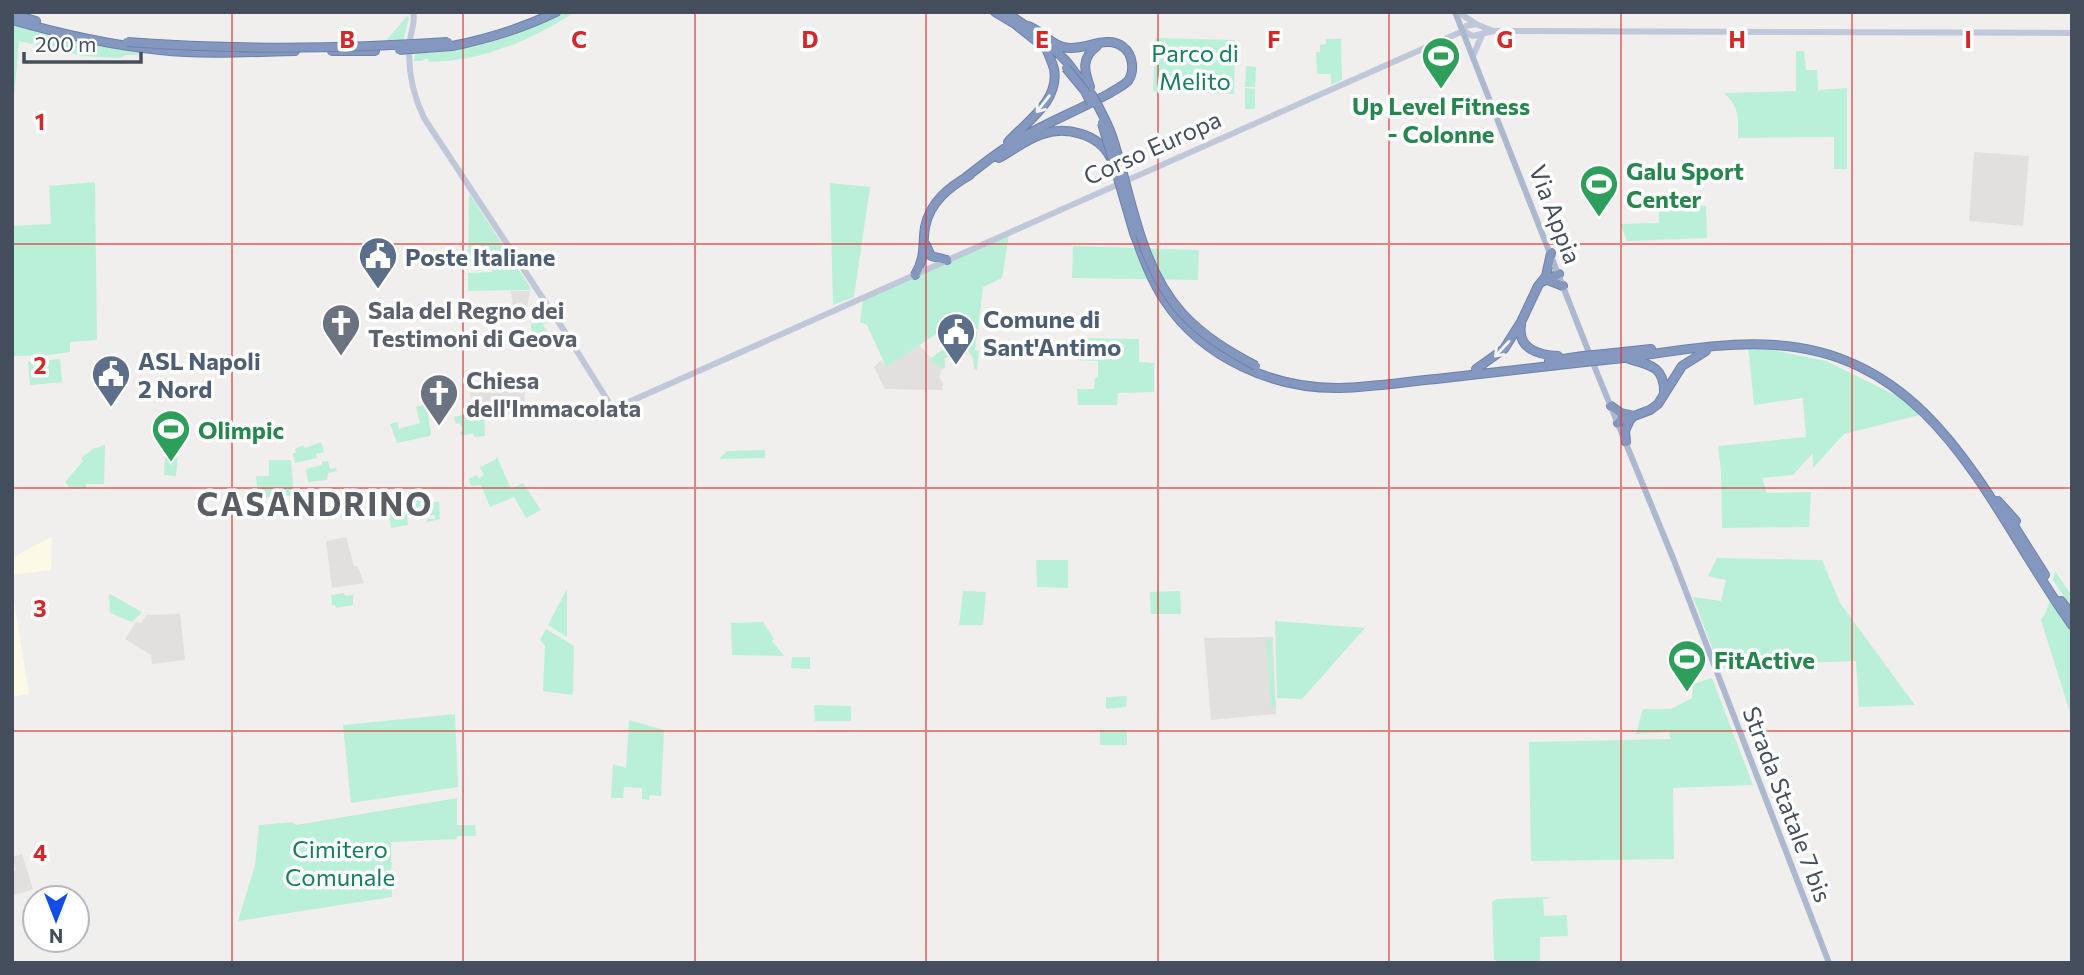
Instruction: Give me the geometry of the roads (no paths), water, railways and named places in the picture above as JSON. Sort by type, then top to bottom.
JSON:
[{"type":"highway","points":[[450,44],[520,23],[544,12]]},
{"type":"highway","points":[[12,20],[56,33],[127,44],[218,47],[364,46],[450,44],[481,40],[556,12]]},
{"type":"highway","points":[[995,12],[1015,24],[1068,66],[1085,91],[1102,124],[1145,264],[1166,302],[1192,332],[1209,346],[1233,362],[1307,381],[1377,381],[1526,366]]},
{"type":"highway","points":[[1005,12],[1046,41],[1092,95]]},
{"type":"highway","points":[[12,14],[72,32],[127,44]]},
{"type":"highway","points":[[966,177],[1028,134],[1093,103],[1125,84],[1132,72],[1131,58],[1122,46],[1113,42],[1065,48],[1028,26]]},
{"type":"highway","points":[[1106,42],[1089,52],[1084,69],[1092,95],[1112,136],[1149,262],[1176,306],[1199,330],[1255,369],[1289,383],[1339,388],[1740,340],[1793,341],[1821,347],[1870,366],[1894,380],[1922,402],[1959,444],[2072,615]]},
{"type":"highway","points":[[1003,149],[1044,105],[1052,92],[1054,73],[1046,48]]},
{"type":"highway","points":[[932,267],[925,244],[926,226],[934,205],[950,187],[1030,139],[1054,131],[1093,138],[1105,147],[1115,169]]},
{"type":"highway","points":[[1545,279],[1551,253]]},
{"type":"highway","points":[[927,257],[947,260]]},
{"type":"highway","points":[[915,275],[927,257]]},
{"type":"highway","points":[[1476,369],[1504,349],[1521,322],[1538,286],[1558,272]]},
{"type":"highway","points":[[1545,279],[1563,286]]},
{"type":"highway","points":[[1521,322],[1520,332],[1525,345],[1552,361]]},
{"type":"highway","points":[[1624,358],[1728,345],[1777,345],[1819,351],[1875,373],[1912,400],[1968,463],[2072,625]]},
{"type":"highway","points":[[1618,424],[1650,410],[1664,397],[1682,366],[1704,351],[1728,345]]},
{"type":"highway","points":[[1604,357],[1624,358],[1656,368],[1662,374],[1665,384],[1664,397]]},
{"type":"highway","points":[[1611,406],[1631,417]]},
{"type":"highway","points":[[1626,442],[1625,431],[1631,417]]},
{"type":"highway","points":[[1998,501],[2016,520]]},
{"type":"highway","points":[[2038,551],[2040,568]]},
{"type":"main road","points":[[1457,12],[1493,31]]},
{"type":"main road","name":"Via Appia","points":[[1457,12],[1611,406]]},
{"type":"main road","name":"Corso Europa","points":[[414,13],[411,80],[424,118],[612,408],[1463,31],[1466,26],[1476,24]]},
{"type":"main road","points":[[1463,31],[1472,36],[1493,31],[2072,33]]},
{"type":"main road","points":[[1473,57],[1482,35]]},
{"type":"main road","name":"Strada Statale 7 bis","points":[[1611,406],[1673,558],[1829,963]]},
{"type":"place","name":"Up Level Fitness - Colonne","points":[[1441,90]]},
{"type":"place","name":"Galu Sport Center","points":[[1599,218]]},
{"type":"place","name":"Poste Italiane","points":[[378,290]]},
{"type":"place","name":"Sala del Regno dei Testimoni di Geova","points":[[341,357]]},
{"type":"place","name":"Comune di Sant'Antimo","points":[[956,366]]},
{"type":"place","name":"ASL Napoli 2 Nord","points":[[111,408]]},
{"type":"place","name":"Chiesa dell'Immacolata","points":[[439,427]]},
{"type":"place","name":"Olimpic","points":[[171,463]]},
{"type":"place","name":"FitActive","points":[[1687,693]]},
{"type":"district","name":"CASANDRINO","points":[[315,503]]},
{"type":"park label","name":"Parco di Melito","points":[[1195,66]]},
{"type":"park label","name":"Cimitero Comunale","points":[[340,862]]}]
